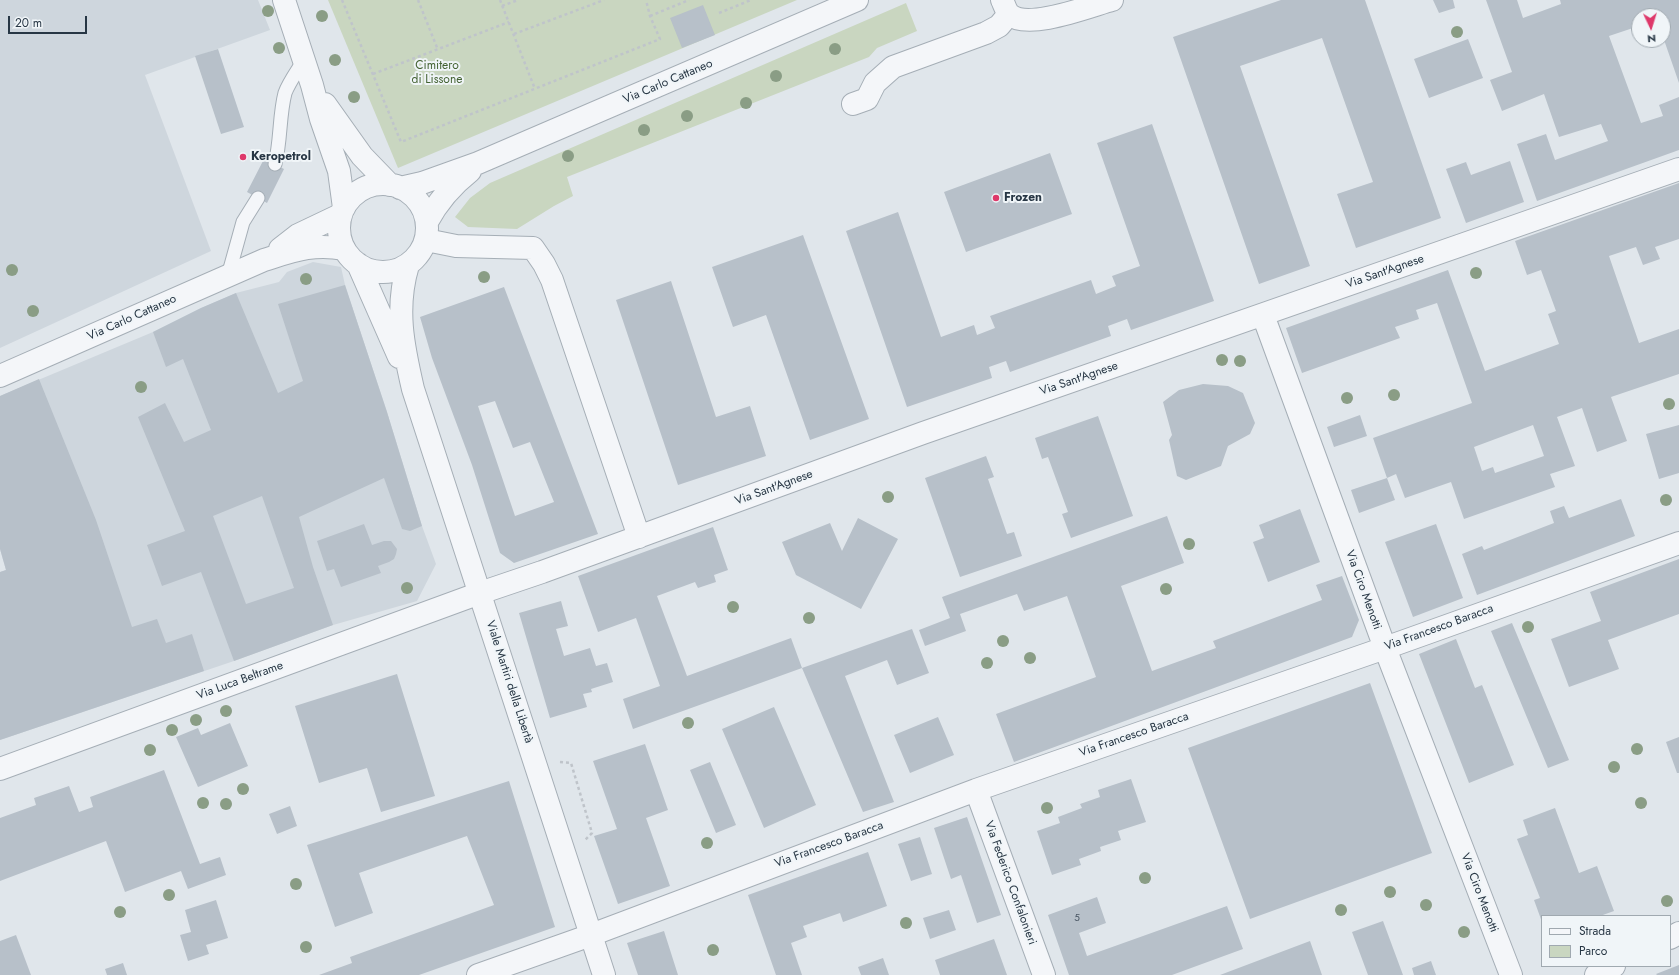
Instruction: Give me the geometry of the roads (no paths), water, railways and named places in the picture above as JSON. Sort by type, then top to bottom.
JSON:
[{"type":"street","points":[[284,0],[312,85],[321,120],[340,171],[342,212],[340,235],[351,256],[363,268],[377,272],[392,272],[408,265],[419,254],[426,231],[424,213],[416,200],[378,174],[352,145],[312,85]]},
{"type":"street","name":"Via Carlo Cattaneo","points":[[395,186],[422,183],[478,163],[857,0]]},
{"type":"street","points":[[854,104],[867,99],[875,82],[893,67],[986,33],[999,26],[1005,7],[1020,19],[1041,21],[1112,0]]},
{"type":"street","name":"Via Carlo Cattaneo","points":[[426,231],[437,203],[452,185],[478,163]]},
{"type":"street","name":"Via Sant'Agnese","points":[[480,593],[639,537],[923,433],[1679,168]]},
{"type":"street","points":[[342,212],[355,195],[369,187],[383,184],[395,186]]},
{"type":"street","name":"Via Carlo Cattaneo","points":[[264,260],[298,235],[342,212]]},
{"type":"street","points":[[426,231],[456,246],[533,248],[538,254],[552,280],[639,537]]},
{"type":"street","name":"Via Carlo Cattaneo","points":[[0,376],[264,260],[312,247],[332,247],[351,256]]},
{"type":"street","name":"Viale Martiri della Libertà","points":[[351,256],[413,389]]},
{"type":"street","name":"Viale Martiri della Libertà","points":[[408,265],[401,294],[401,320],[403,342],[413,389],[604,975]]},
{"type":"street","name":"Via Ciro Menotti","points":[[1263,315],[1385,648],[1511,975]]},
{"type":"street","name":"Via Francesco Baracca","points":[[478,975],[591,935],[976,790],[1385,648],[1679,543]]},
{"type":"street","name":"Via Luca Beltrame","points":[[0,769],[480,593]]},
{"type":"street","name":"Via Federico Confalonieri","points":[[976,790],[1044,975]]},
{"type":"street","points":[[1596,975],[1612,967]]},
{"type":"lane","points":[[275,164],[279,148],[280,128],[286,92],[304,60]]},
{"type":"lane","points":[[228,276],[243,222],[258,198]]},
{"type":"place","name":"Keropetrol","points":[[243,157]]},
{"type":"place","name":"Frozen","points":[[996,198]]},
{"type":"park label","name":"Cimitero di Lissone","points":[[437,73]]}]
